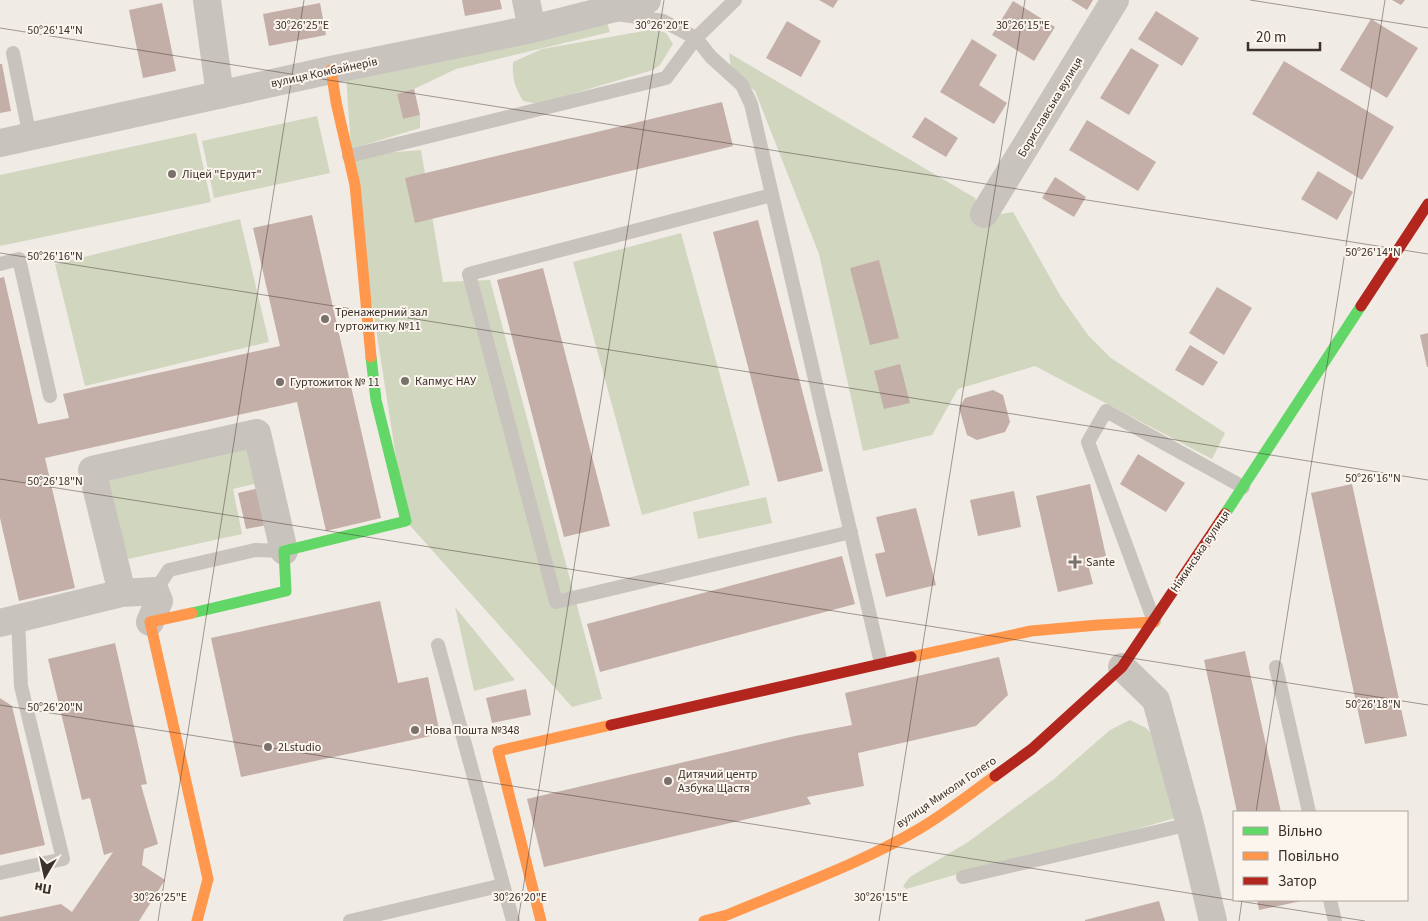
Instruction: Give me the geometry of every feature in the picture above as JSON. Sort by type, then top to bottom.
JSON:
[{"type":"street","points":[[207,0],[220,95]]},
{"type":"street","points":[[526,0],[532,29]]},
{"type":"street","name":"вулиця Комбайнерів","points":[[0,143],[331,70],[532,29],[647,0]]},
{"type":"street","name":"Бориславська вулиця","points":[[984,214],[1115,0]]},
{"type":"street","points":[[284,551],[406,521],[376,400],[355,185],[336,102],[331,70]]},
{"type":"street","name":"Ніжинська вулиця","points":[[1122,666],[1154,622],[1244,487],[1428,204]]},
{"type":"street","points":[[122,593],[92,470],[257,433],[284,551],[286,591],[150,622]]},
{"type":"street","points":[[9,621],[122,593],[155,590],[159,601],[150,622],[208,879],[197,921]]},
{"type":"street","points":[[541,921],[498,751],[881,663],[1031,631],[1154,622]]},
{"type":"street","points":[[1122,666],[1156,700],[1190,824],[1213,921]]},
{"type":"street","name":"вулиця Миколи Голего","points":[[704,921],[728,918],[866,857],[919,829],[963,800],[1032,749],[1122,666]]},
{"type":"lane","points":[[349,156],[666,78],[696,38],[735,0]]},
{"type":"lane","points":[[600,12],[664,22],[696,38],[711,57],[742,85],[750,104],[881,663]]},
{"type":"lane","points":[[13,53],[30,137]]},
{"type":"lane","points":[[772,196],[469,274],[556,602],[851,532]]},
{"type":"lane","points":[[0,264],[19,260],[50,396]]},
{"type":"lane","points":[[1154,622],[1088,442],[1106,411],[1244,487]]},
{"type":"lane","points":[[155,590],[169,570],[255,550],[284,551]]},
{"type":"lane","points":[[0,873],[63,859],[21,686],[9,621]]},
{"type":"lane","points":[[438,645],[513,921]]},
{"type":"lane","points":[[1276,667],[1309,811]]},
{"type":"lane","points":[[963,877],[1190,824]]},
{"type":"lane","points":[[350,921],[503,885]]},
{"type":"lane","points":[[1330,901],[1335,921]]},
{"type":"green space","points":[[606,20],[610,32],[456,69],[414,89],[397,94],[403,119],[420,115],[420,128],[351,149],[346,76]]},
{"type":"green space","points":[[655,29],[666,33],[673,44],[660,65],[653,70],[538,104],[523,101],[518,91],[513,73],[513,62],[542,49]]},
{"type":"green space","points":[[729,53],[975,198],[979,209],[995,215],[1013,212],[1061,297],[1088,335],[1111,358],[1225,433],[1212,459],[1035,366],[958,389],[932,435],[863,451],[819,254],[755,91],[731,69]]},
{"type":"green space","points":[[317,116],[330,173],[214,198],[202,141]]},
{"type":"green space","points":[[196,133],[211,202],[0,246],[0,175]]},
{"type":"green space","points":[[421,150],[443,282],[490,280],[602,699],[572,707],[406,521],[349,156]]},
{"type":"green space","points":[[240,219],[269,342],[85,386],[55,264]]},
{"type":"green space","points":[[681,233],[750,485],[642,515],[573,262]]},
{"type":"green space","points":[[251,444],[258,483],[233,489],[242,534],[128,559],[104,477]]},
{"type":"green space","points":[[766,497],[772,523],[698,539],[693,512]]},
{"type":"green space","points":[[455,607],[515,680],[474,691]]},
{"type":"green space","points":[[1130,720],[1146,728],[1156,738],[1175,818],[1075,847],[972,870],[906,889],[903,886],[910,877],[968,842],[1054,779],[1110,730]]},
{"type":"building","points":[[462,0],[500,0],[502,9],[465,16]]},
{"type":"building","points":[[819,0],[838,0],[833,8]]},
{"type":"building","points":[[1071,0],[1093,0],[1087,10]]},
{"type":"building","points":[[1392,0],[1405,0],[1401,5]]},
{"type":"building","points":[[1013,1],[1055,27],[1034,61],[992,35]]},
{"type":"building","points":[[162,3],[176,71],[143,78],[129,10]]},
{"type":"building","points":[[320,3],[326,35],[269,46],[263,14]]},
{"type":"building","points":[[1156,11],[1199,38],[1182,66],[1138,39]]},
{"type":"building","points":[[1371,19],[1418,48],[1387,98],[1340,70]]},
{"type":"building","points":[[787,21],[821,41],[801,77],[766,58]]},
{"type":"building","points":[[972,39],[997,55],[979,85],[1007,103],[994,124],[940,92]]},
{"type":"building","points":[[1131,48],[1159,65],[1129,115],[1100,98]]},
{"type":"building","points":[[1284,61],[1394,127],[1362,180],[1252,114]]},
{"type":"building","points":[[0,64],[2,64],[11,111],[0,113]]},
{"type":"building","points":[[414,89],[420,115],[403,119],[397,94]]},
{"type":"building","points":[[722,102],[733,146],[415,223],[405,178]]},
{"type":"building","points":[[925,117],[958,138],[946,157],[912,137]]},
{"type":"building","points":[[1087,120],[1156,162],[1138,191],[1069,150]]},
{"type":"building","points":[[1318,171],[1353,192],[1337,220],[1301,199]]},
{"type":"building","points":[[1055,177],[1086,197],[1074,217],[1042,198]]},
{"type":"building","points":[[312,215],[381,518],[326,531],[297,402],[45,458],[75,588],[19,601],[0,518],[0,278],[4,277],[38,424],[69,418],[63,394],[280,346],[253,228]]},
{"type":"building","points":[[758,220],[823,471],[778,482],[713,232]]},
{"type":"building","points":[[879,260],[899,338],[870,345],[850,268]]},
{"type":"building","points":[[543,268],[610,526],[564,537],[497,280]]},
{"type":"building","points":[[1217,287],[1252,308],[1224,355],[1189,333]]},
{"type":"building","points":[[1428,333],[1428,367],[1427,367],[1420,335]]},
{"type":"building","points":[[1190,345],[1218,362],[1203,386],[1175,370]]},
{"type":"building","points":[[900,364],[910,403],[884,409],[874,371]]},
{"type":"building","points":[[993,390],[1003,395],[1010,422],[1005,432],[977,440],[967,435],[959,408],[965,398]]},
{"type":"building","points":[[1138,454],[1185,483],[1166,512],[1120,484]]},
{"type":"building","points":[[1090,484],[1106,556],[1087,560],[1093,584],[1058,592],[1036,496]]},
{"type":"building","points":[[1352,484],[1407,736],[1365,744],[1311,493]]},
{"type":"building","points":[[259,488],[267,525],[246,529],[238,493]]},
{"type":"building","points":[[1014,491],[1021,527],[978,536],[970,500]]},
{"type":"building","points":[[916,508],[936,585],[886,597],[875,554],[885,552],[876,517]]},
{"type":"building","points":[[842,556],[855,604],[600,672],[587,624]]},
{"type":"building","points":[[380,601],[398,683],[428,677],[440,734],[241,777],[211,638]]},
{"type":"building","points":[[115,643],[147,784],[141,785],[158,844],[144,849],[142,865],[165,880],[139,921],[0,921],[0,917],[61,904],[72,912],[113,852],[104,855],[90,798],[82,800],[48,659]]},
{"type":"building","points":[[1245,651],[1281,811],[1237,811],[1204,660]]},
{"type":"building","points":[[999,657],[1008,695],[976,726],[858,753],[864,786],[807,797],[811,804],[544,867],[527,799],[795,736],[852,725],[845,693]]},
{"type":"building","points":[[526,689],[531,715],[492,723],[486,698]]},
{"type":"building","points":[[0,698],[12,706],[45,845],[0,855]]},
{"type":"building","points":[[1159,901],[1165,921],[1085,921],[1085,920]]},
{"type":"building","points":[[1257,901],[1301,901],[1259,910]]},
{"type":"traffic: fast","points":[[1225,514],[1361,306]]},
{"type":"traffic: fast","points":[[192,613],[286,591],[284,551],[406,521],[376,400],[371,357]]},
{"type":"traffic: slow","points":[[331,70],[336,102],[355,185],[371,357]]},
{"type":"traffic: slow","points":[[192,613],[150,622],[208,879],[197,921]]},
{"type":"traffic: slow","points":[[911,657],[1031,631],[1154,622]]},
{"type":"traffic: slow","points":[[541,921],[498,751],[611,725]]},
{"type":"traffic: slow","points":[[704,921],[727,915],[825,875],[896,842],[929,823],[995,776]]},
{"type":"traffic: jam","points":[[1361,306],[1428,204]]},
{"type":"traffic: jam","points":[[995,776],[1032,749],[1122,667],[1225,514]]},
{"type":"traffic: jam","points":[[611,725],[911,657]]},
{"type":"place","name":"Ліцей \"Ерудит\"","points":[[172,174]]},
{"type":"place","name":"Тренажерний зал гуртожитку №11","points":[[325,319]]},
{"type":"place","name":"Капмус НАУ","points":[[405,381]]},
{"type":"place","name":"Гуртожиток № 11","points":[[280,382]]},
{"type":"place","name":"Sante","points":[[1075,562]]},
{"type":"place","name":"Нова Пошта №348","points":[[415,730]]},
{"type":"place","name":"2Lstudio","points":[[268,747]]},
{"type":"place","name":"Дитячий центр Азбука Щастя","points":[[668,781]]}]
